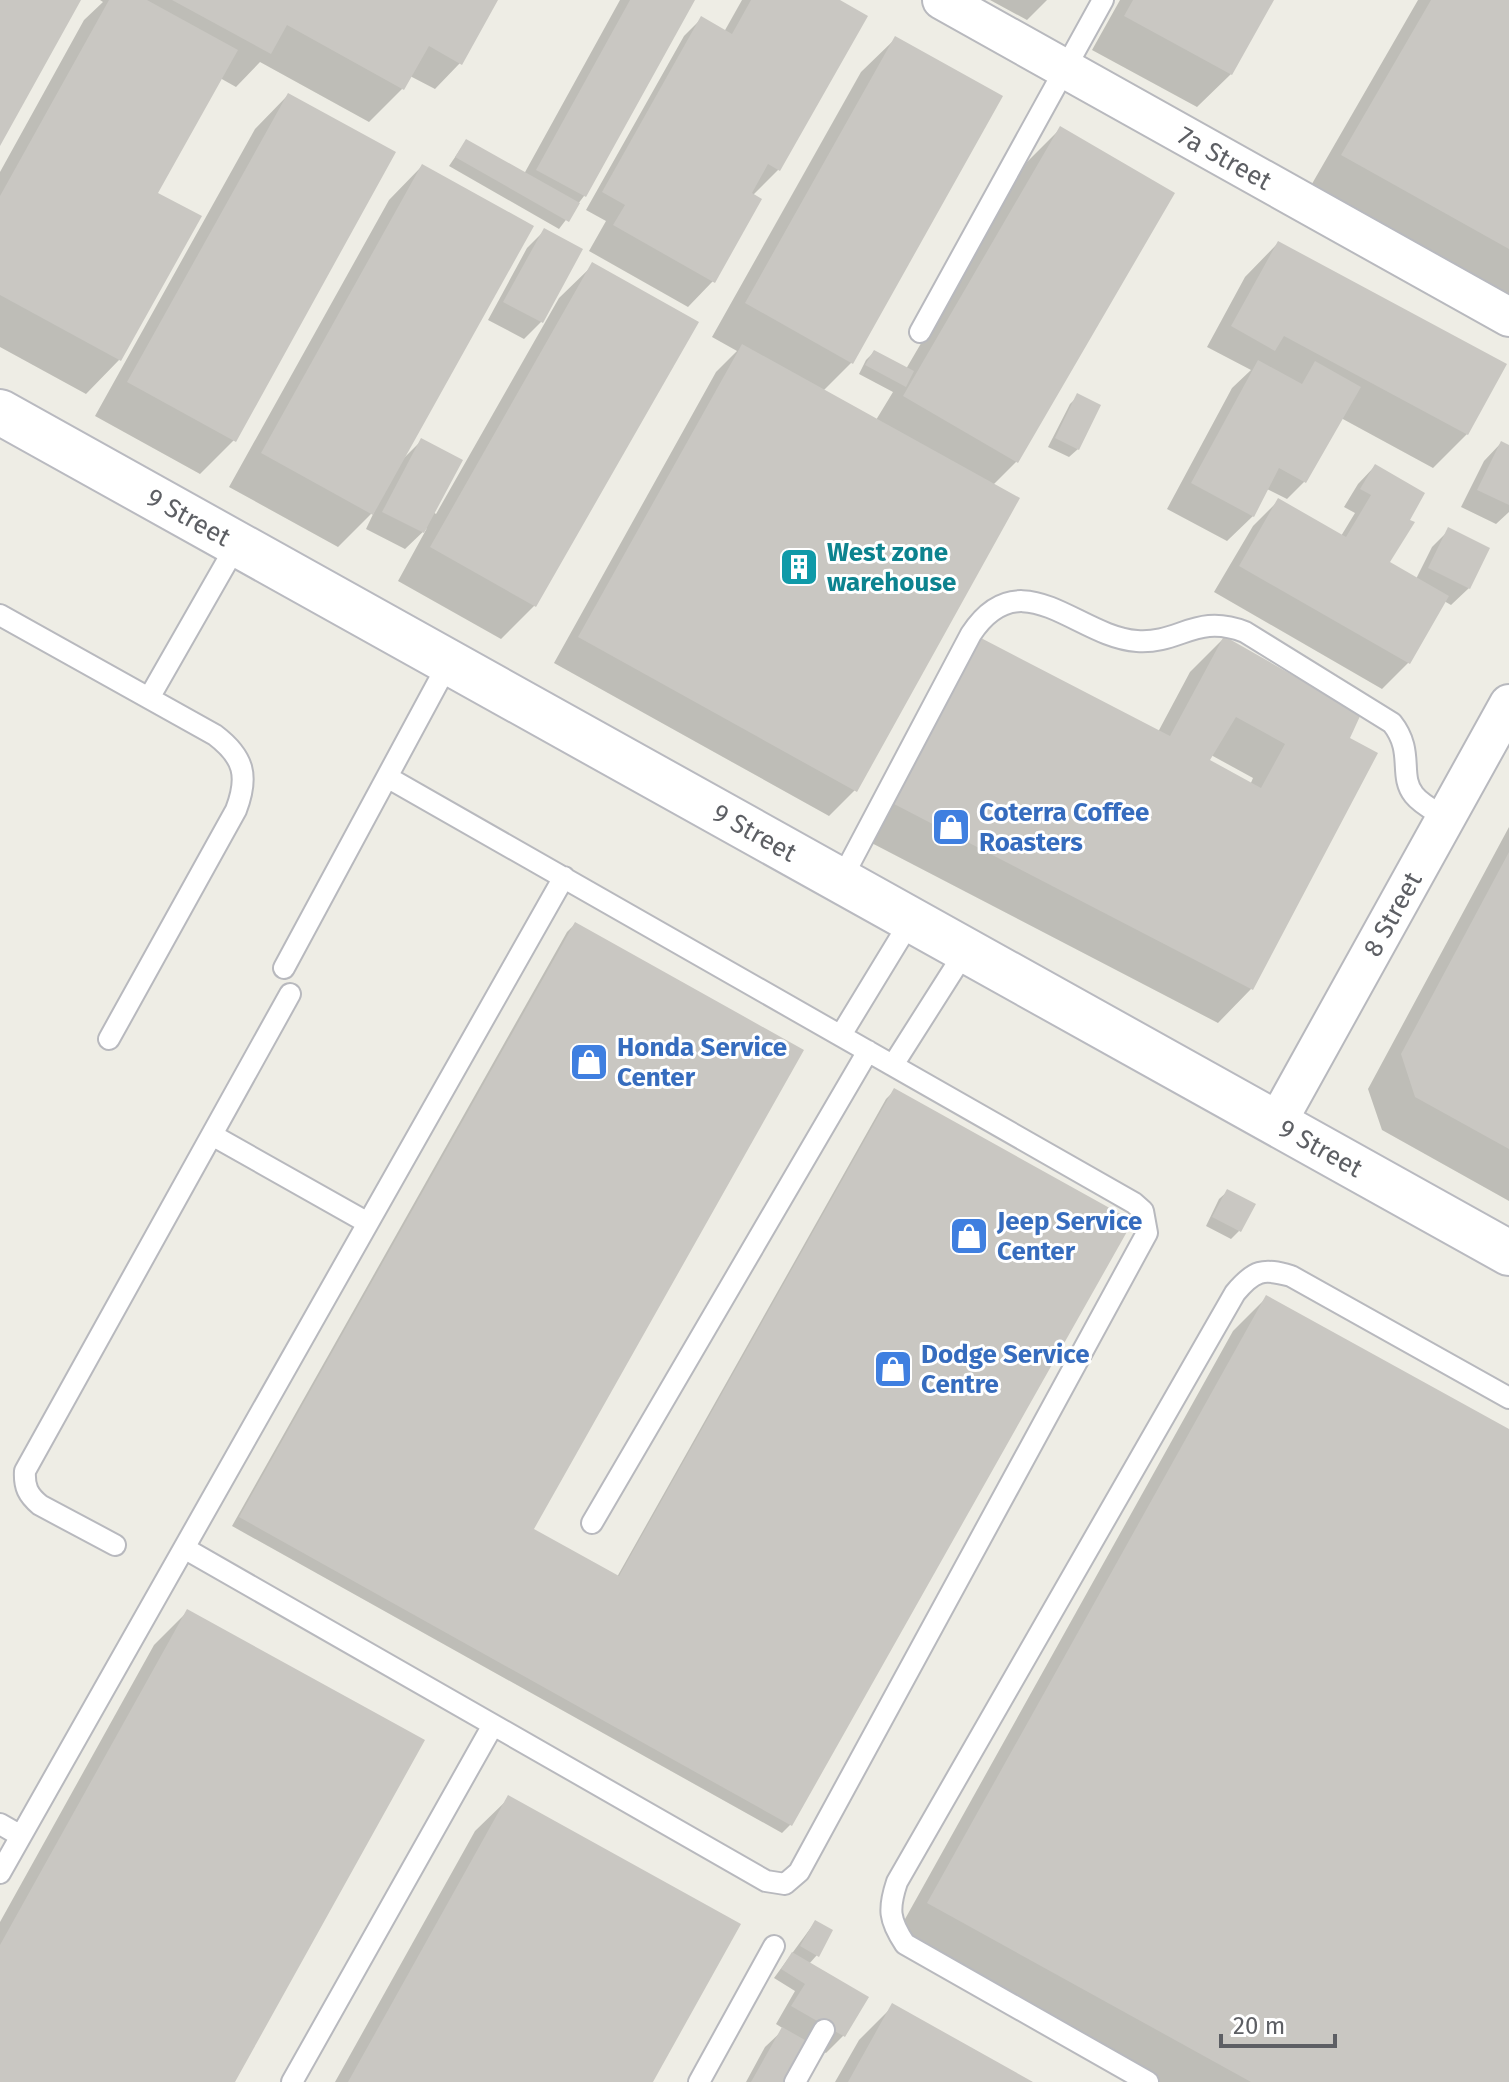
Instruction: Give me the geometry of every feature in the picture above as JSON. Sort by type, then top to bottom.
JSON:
[{"type":"street","name":"7a Street","points":[[942,0],[1509,317]]},
{"type":"street","name":"9 Street","points":[[0,412],[1509,1253]]},
{"type":"street","name":"8 Street","points":[[1276,1124],[1509,704]]},
{"type":"lane","points":[[920,332],[1103,0]]},
{"type":"lane","points":[[149,698],[237,544]]},
{"type":"lane","points":[[841,880],[971,634],[991,611],[1020,600],[1049,606],[1105,632],[1135,641],[1166,637],[1207,625],[1220,624],[1245,632],[1392,723],[1404,743],[1408,786],[1421,802],[1446,818]]},
{"type":"lane","points":[[0,615],[215,735],[232,748],[242,768],[244,790],[236,810],[109,1039]]},
{"type":"lane","points":[[284,968],[449,662]]},
{"type":"lane","points":[[184,1548],[766,1881],[775,1885],[785,1884],[799,1872],[1147,1233],[1143,1211],[1134,1203],[387,777]]},
{"type":"lane","points":[[0,1873],[564,877]]},
{"type":"lane","points":[[841,1035],[911,920]]},
{"type":"lane","points":[[893,1065],[966,950]]},
{"type":"lane","points":[[115,1545],[40,1505],[30,1496],[24,1484],[25,1471],[290,994]]},
{"type":"lane","points":[[592,1523],[868,1051]]},
{"type":"lane","points":[[212,1135],[368,1223]]},
{"type":"lane","points":[[1148,2082],[905,1944],[893,1925],[890,1903],[897,1882],[1235,1293],[1249,1276],[1269,1270],[1291,1276],[1509,1398]]},
{"type":"lane","points":[[292,2082],[493,1725]]},
{"type":"lane","points":[[0,1824],[21,1836]]},
{"type":"lane","points":[[699,2082],[774,1946]]},
{"type":"lane","points":[[795,2082],[824,2030]]},
{"type":"building","points":[[0,0],[81,0],[0,146]]},
{"type":"building","points":[[109,0],[147,0],[238,50],[158,193],[202,216],[121,361],[0,295],[0,196]]},
{"type":"building","points":[[172,0],[498,0],[462,65],[429,46],[404,90],[287,25],[271,54]]},
{"type":"building","points":[[630,0],[695,0],[586,197],[536,170]]},
{"type":"building","points":[[751,0],[840,0],[868,16],[780,171],[768,164],[752,193],[762,199],[715,283],[613,225],[625,205],[602,192],[701,16],[732,34]]},
{"type":"building","points":[[1133,0],[1274,0],[1232,75],[1124,16]]},
{"type":"building","points":[[1431,0],[1509,0],[1509,249],[1341,155]]},
{"type":"building","points":[[895,36],[1003,96],[853,364],[745,303]]},
{"type":"building","points":[[288,93],[396,152],[236,442],[127,382]]},
{"type":"building","points":[[1060,126],[1175,193],[1018,463],[903,396]]},
{"type":"building","points":[[466,139],[580,203],[569,222],[455,157]]},
{"type":"building","points":[[422,164],[534,226],[373,515],[261,453]]},
{"type":"building","points":[[544,228],[583,249],[543,323],[503,302]]},
{"type":"building","points":[[1278,241],[1507,364],[1468,435],[1284,336],[1275,351],[1231,326]]},
{"type":"building","points":[[592,262],[699,322],[536,607],[430,547]]},
{"type":"building","name":"West zone warehouse","points":[[742,344],[1020,498],[857,792],[578,637]]},
{"type":"building","points":[[874,350],[914,371],[906,387],[865,365]]},
{"type":"building","points":[[1258,360],[1302,384],[1315,361],[1361,387],[1306,483],[1279,468],[1254,517],[1191,483]]},
{"type":"building","points":[[1077,393],[1101,405],[1079,450],[1055,438]]},
{"type":"building","points":[[421,438],[463,460],[424,533],[382,512]]},
{"type":"building","points":[[1501,441],[1509,445],[1509,505],[1477,490]]},
{"type":"building","points":[[1375,464],[1425,493],[1410,520],[1415,522],[1390,562],[1449,596],[1410,664],[1239,566],[1278,498],[1346,537],[1371,495],[1360,489]]},
{"type":"building","points":[[1448,527],[1490,548],[1470,589],[1428,568]]},
{"type":"building","points":[[1224,636],[1361,714],[1350,738],[1378,753],[1253,990],[894,804],[981,638],[1170,736]],"holes":[[[1236,717],[1285,744],[1261,788],[1210,760]]]},
{"type":"building","points":[[1509,852],[1509,1149],[1415,1097],[1401,1054]]},
{"type":"building","name":"Dodge Service Centre","points":[[575,922],[804,1050],[534,1529],[619,1576],[894,1088],[1133,1221],[792,1826],[239,1517]]},
{"type":"building","points":[[1227,1189],[1256,1204],[1241,1232],[1212,1217]]},
{"type":"building","points":[[1266,1295],[1509,1429],[1509,2082],[1251,2082],[927,1903]]},
{"type":"building","points":[[187,1609],[425,1740],[235,2082],[0,2082],[0,1945]]},
{"type":"building","points":[[508,1795],[741,1924],[653,2082],[348,2082]]},
{"type":"building","points":[[815,1920],[833,1930],[819,1957],[800,1946]]},
{"type":"building","points":[[792,1952],[869,1997],[845,2037],[791,2006],[805,1984],[781,1969]]},
{"type":"building","points":[[892,2003],[1033,2082],[848,2082]]},
{"type":"building","points":[[782,2027],[812,2044],[790,2082],[751,2082]]},
{"type":"place","name":"West zone warehouse","points":[[799,567]]},
{"type":"place","name":"Coterra Coffee Roasters","points":[[951,827]]},
{"type":"place","name":"Honda Service Center","points":[[589,1062]]},
{"type":"place","name":"Jeep Service Center","points":[[969,1236]]},
{"type":"place","name":"Dodge Service Centre","points":[[893,1369]]}]
